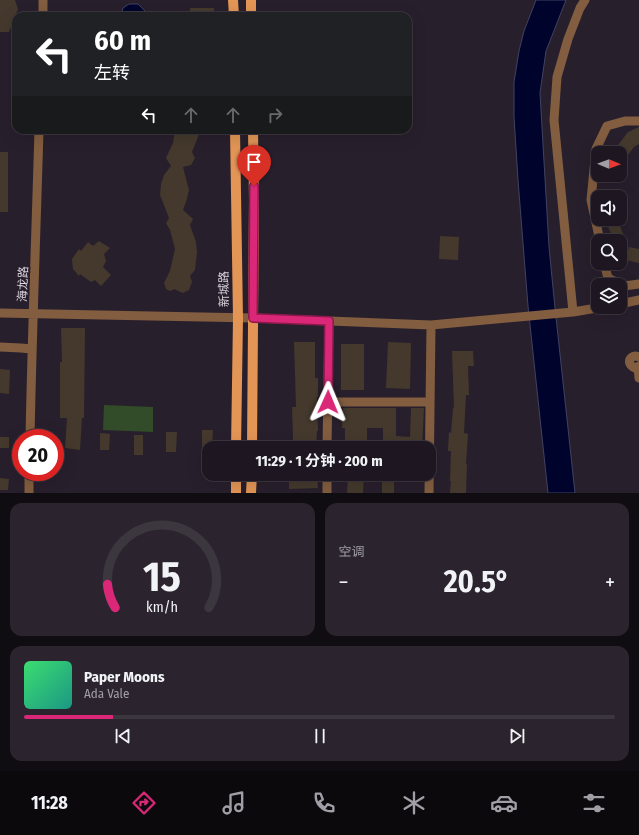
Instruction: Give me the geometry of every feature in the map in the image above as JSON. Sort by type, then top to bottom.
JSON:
[{"type":"main road","points":[[233,0],[234,12]]},
{"type":"main road","points":[[251,0],[251,12]]},
{"type":"main road","name":"新城路","points":[[235,134],[238,318],[236,441]]},
{"type":"main road","points":[[252,441],[253,134]]},
{"type":"main road","points":[[236,481],[236,493]]},
{"type":"main road","points":[[252,481],[252,493]]},
{"type":"street","points":[[43,0],[43,12]]},
{"type":"street","points":[[573,312],[554,120],[557,77],[568,39],[580,8],[585,0]]},
{"type":"street","points":[[599,234],[592,200],[596,149],[607,126],[625,121],[639,121]]},
{"type":"street","name":"海龙路","points":[[30,429],[31,349],[34,314],[39,134]]},
{"type":"street","points":[[606,270],[608,278],[624,286],[639,284]]},
{"type":"street","points":[[627,303],[639,300]]},
{"type":"street","points":[[0,313],[253,318],[431,325],[591,309]]},
{"type":"street","points":[[327,441],[329,321]]},
{"type":"street","points":[[430,493],[431,325]]},
{"type":"street","points":[[0,347],[31,349]]},
{"type":"street","points":[[639,357],[636,355],[632,356],[630,359],[632,366],[635,368],[639,366],[639,378]]},
{"type":"street","points":[[328,402],[430,402]]},
{"type":"street","points":[[29,481],[29,493]]},
{"type":"street","points":[[326,493],[327,481]]},
{"type":"green space","points":[[104,405],[153,407],[153,432],[103,430]]},
{"type":"water","points":[[536,0],[566,0],[546,51],[540,93],[549,247],[575,493],[548,493],[528,306],[518,180],[514,117],[514,82],[524,31]]},
{"type":"water","points":[[129,4],[138,4],[146,12],[122,12],[123,8]]},
{"type":"building","points":[[0,0],[15,0],[18,9],[17,12],[12,12],[12,24],[9,32],[0,32]]},
{"type":"building","points":[[190,8],[214,8],[214,12],[190,12]]},
{"type":"building","points":[[639,127],[639,144],[634,147],[627,156],[627,146],[617,146],[628,132]]},
{"type":"building","points":[[174,134],[198,134],[192,152],[195,158],[191,165],[183,167],[189,190],[183,210],[193,219],[190,225],[196,242],[197,253],[195,270],[190,276],[192,282],[189,290],[183,293],[175,289],[170,291],[166,289],[164,283],[170,271],[175,249],[170,230],[166,223],[169,218],[160,195],[164,175],[171,166],[166,158],[173,143]]},
{"type":"building","points":[[0,152],[8,152],[8,212],[0,212]]},
{"type":"building","points":[[608,226],[620,226],[623,234],[611,234]]},
{"type":"building","points":[[440,236],[459,237],[458,260],[439,259]]},
{"type":"building","points":[[99,241],[110,248],[104,254],[106,261],[103,267],[111,275],[101,286],[95,280],[91,282],[80,274],[79,276],[73,269],[72,259],[79,249],[81,251],[88,242],[93,246]]},
{"type":"building","points":[[629,247],[639,249],[639,263],[627,260]]},
{"type":"building","points":[[61,328],[85,328],[84,418],[82,418],[80,450],[65,448],[67,418],[60,418],[60,362],[62,362]]},
{"type":"building","points":[[294,342],[315,342],[315,378],[318,378],[318,431],[316,441],[293,441],[292,407],[296,407]]},
{"type":"building","points":[[388,342],[411,343],[410,389],[386,388]]},
{"type":"building","points":[[341,344],[364,344],[364,390],[341,390]]},
{"type":"building","points":[[452,351],[473,351],[474,366],[468,366],[469,395],[466,395],[464,433],[468,434],[466,493],[450,493],[451,451],[448,451],[449,432],[451,433],[454,408]]},
{"type":"building","points":[[0,369],[10,370],[9,394],[0,393]]},
{"type":"building","points":[[343,408],[396,408],[396,436],[410,437],[411,408],[424,408],[422,441],[383,441],[383,428],[367,428],[367,441],[345,441],[345,428],[342,428]]},
{"type":"building","points":[[202,430],[213,430],[212,441],[202,441]]},
{"type":"building","points":[[166,432],[177,432],[176,452],[166,452]]},
{"type":"building","points":[[100,433],[110,434],[109,450],[100,450]]},
{"type":"building","points":[[134,435],[143,435],[143,455],[134,455]]},
{"type":"building","points":[[0,437],[9,437],[9,448],[0,448]]},
{"type":"building","points":[[0,478],[9,479],[8,490],[0,490]]},
{"type":"building","points":[[289,481],[318,481],[318,488],[289,489]]},
{"type":"building","points":[[348,481],[364,481],[363,493],[347,493]]},
{"type":"building","points":[[382,481],[394,481],[394,493],[382,493]]},
{"type":"route","points":[[254,186],[253,318],[329,321],[328,402]]}]
